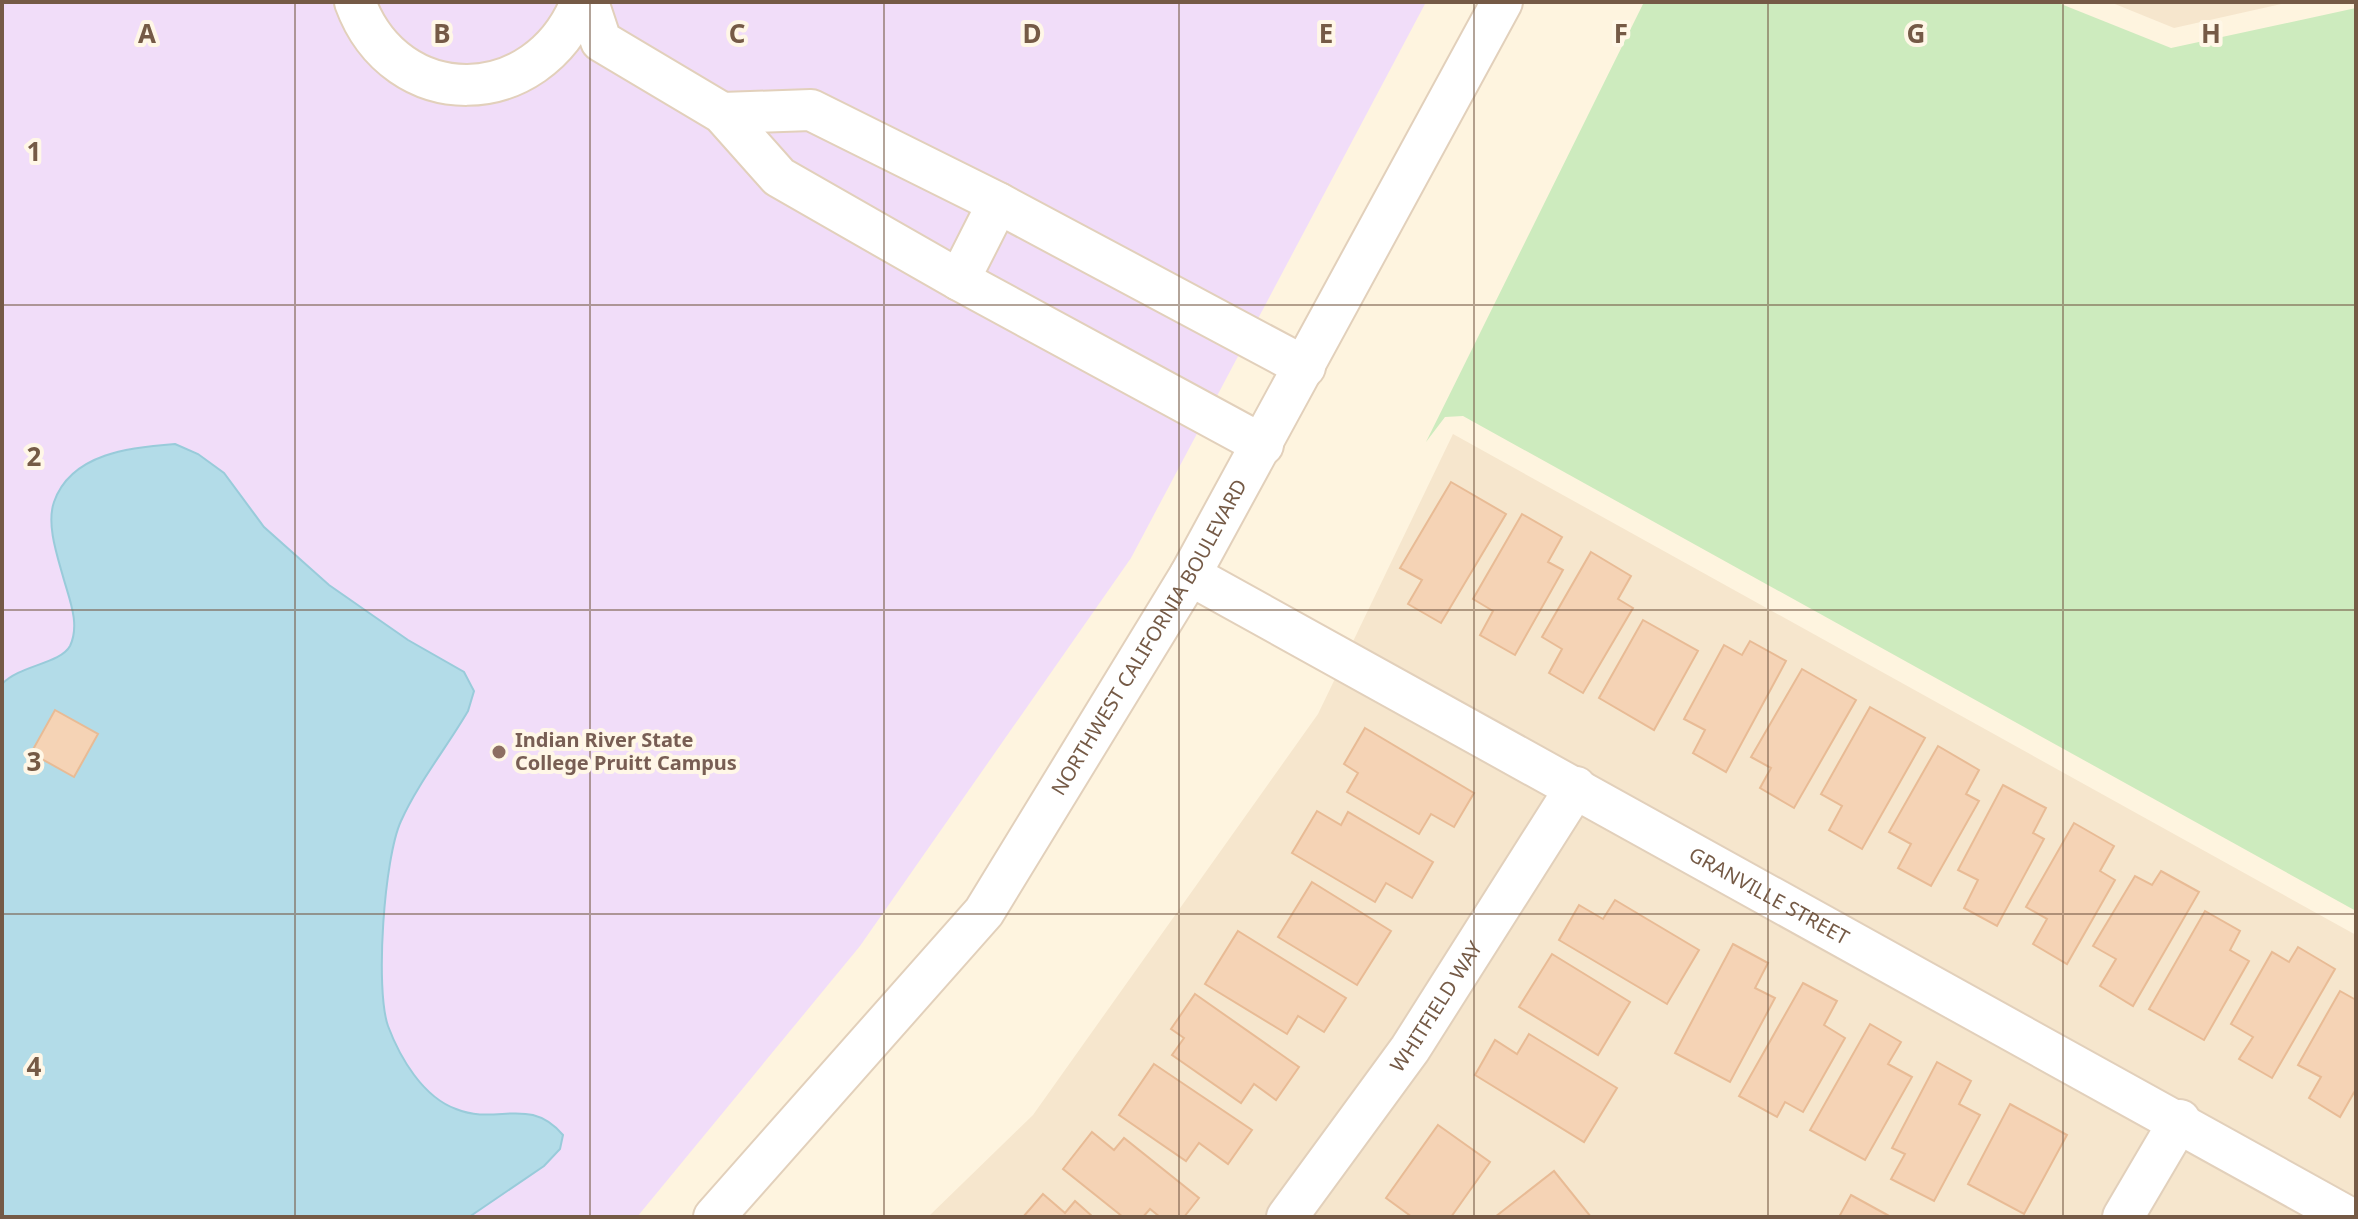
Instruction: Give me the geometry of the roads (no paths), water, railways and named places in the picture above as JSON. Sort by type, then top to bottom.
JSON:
[{"type":"street","points":[[355,2],[363,25],[390,57],[426,78],[467,86],[508,79],[544,59],[601,41]]},
{"type":"street","points":[[544,59],[570,29],[581,2]]},
{"type":"street","points":[[588,2],[601,41],[722,113],[779,177],[959,280],[1263,445]]},
{"type":"street","name":"NORTHWEST CALIFORNIA BOULEVARD","points":[[714,1217],[984,912],[1190,575],[1502,2]]},
{"type":"street","points":[[722,113],[811,110],[998,203],[1305,367]]},
{"type":"street","points":[[959,280],[998,203]]},
{"type":"street","name":"GRANVILLE STREET","points":[[1190,575],[2180,1120],[2348,1217]]},
{"type":"street","name":"WHITFIELD WAY","points":[[1287,1217],[1410,1049],[1576,787]]},
{"type":"street","points":[[2123,1217],[2180,1120]]},
{"type":"water","points":[[175,444],[198,454],[224,473],[264,527],[329,585],[408,640],[464,672],[474,691],[468,711],[416,793],[395,839],[383,924],[384,1008],[388,1026],[406,1063],[423,1086],[444,1103],[485,1115],[512,1113],[538,1116],[563,1135],[560,1149],[544,1166],[469,1217],[2,1217],[2,684],[19,673],[58,657],[70,646],[73,638],[73,613],[51,521],[54,502],[62,486],[88,463],[105,456],[140,447]]},
{"type":"place","name":"Indian River State College Pruitt Campus","points":[[499,752]]}]
